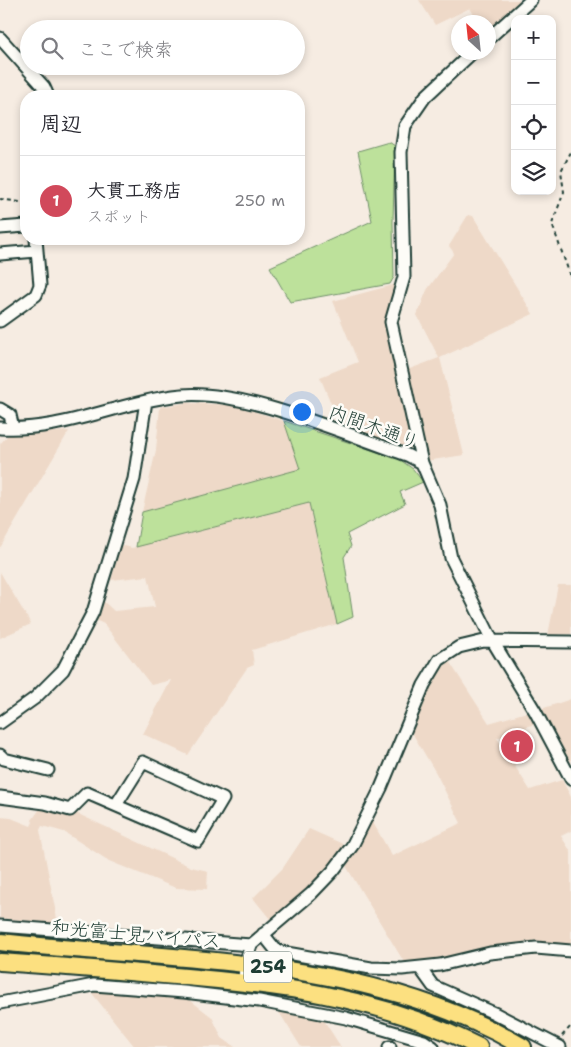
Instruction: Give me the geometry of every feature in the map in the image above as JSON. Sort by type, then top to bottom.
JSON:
[{"type":"highway","name":"和光富士見バイパス","points":[[0,942],[245,964],[323,976],[400,993],[460,1015],[523,1047]]},
{"type":"highway","name":"和光富士見バイパス","points":[[0,962],[244,981],[312,991],[370,1005],[415,1019],[479,1047]]},
{"type":"street","points":[[496,32],[531,0]]},
{"type":"street","points":[[0,38],[20,60]]},
{"type":"street","points":[[422,463],[391,322],[404,278],[401,152],[404,126],[424,97],[464,60]]},
{"type":"street","points":[[33,75],[45,90]]},
{"type":"street","points":[[0,228],[20,226]]},
{"type":"street","points":[[0,320],[36,295],[40,285],[36,245]]},
{"type":"street","points":[[0,254],[37,251]]},
{"type":"street","name":"内間木通り","points":[[0,428],[54,426],[146,401],[183,395],[215,396],[270,408],[407,455],[422,463],[440,506],[451,558],[492,640],[534,710],[571,779]]},
{"type":"street","points":[[0,723],[35,698],[63,670],[93,612],[134,479],[146,401]]},
{"type":"street","points":[[0,409],[10,415],[13,428]]},
{"type":"street","points":[[244,981],[245,964],[251,945],[311,894],[333,871],[352,846],[380,788],[424,685],[435,665],[459,647],[492,640],[571,642]]},
{"type":"street","points":[[0,755],[4,759],[48,770]]},
{"type":"street","points":[[0,798],[45,803],[70,810],[87,793],[198,841],[223,799],[143,762],[116,805]]},
{"type":"street","points":[[0,926],[251,945]]},
{"type":"street","points":[[263,934],[275,949],[281,952],[372,968],[420,968],[490,953],[536,948],[571,951]]},
{"type":"street","points":[[420,968],[433,986],[494,1013],[560,1047]]},
{"type":"street","points":[[0,1003],[94,986],[184,992],[259,1001],[346,1018],[424,1041],[433,1047]]},
{"type":"path","points":[[571,152],[561,171],[564,192],[552,224],[571,278]]},
{"type":"path","points":[[0,199],[20,202]]},
{"type":"shaded area","points":[[419,0],[522,0],[496,25],[496,15],[474,15],[470,8],[456,15],[451,15],[451,17],[435,25]]},
{"type":"shaded area","points":[[468,215],[473,216],[533,314],[440,358],[464,455],[426,461],[407,370],[439,358],[417,315],[427,290],[454,253],[449,246]]},
{"type":"shaded area","points":[[397,284],[388,318],[413,448],[403,447],[340,425],[320,377],[358,362],[333,301]]},
{"type":"shaded area","points":[[186,403],[234,405],[284,421],[301,469],[142,512],[156,450],[160,407]]},
{"type":"shaded area","points":[[69,431],[0,548],[0,444],[8,435]]},
{"type":"shaded area","points":[[309,503],[337,624],[252,650],[254,665],[247,668],[188,755],[143,734],[171,680],[151,685],[104,624],[93,619],[102,600],[114,611],[155,607],[148,576],[111,580],[121,545],[132,548]]},
{"type":"shaded area","points":[[0,572],[31,624],[0,638]]},
{"type":"shaded area","points":[[558,585],[571,585],[571,634],[548,635]]},
{"type":"shaded area","points":[[449,661],[489,723],[527,712],[534,724],[497,738],[530,790],[562,780],[571,797],[571,831],[561,836],[571,852],[571,947],[506,944],[442,958],[404,962],[346,866],[360,846],[372,821],[392,856],[461,823],[436,773],[411,731],[434,677]]},
{"type":"shaded area","points":[[571,699],[571,768],[541,709]]},
{"type":"shaded area","points":[[42,806],[67,816],[74,812],[191,867],[208,871],[207,889],[176,888],[109,861],[64,832],[42,826],[40,830],[58,924],[0,918],[0,817],[11,818],[31,826],[32,820]]},
{"type":"shaded area","points":[[309,829],[345,845],[310,888],[270,919],[253,898],[283,868]]},
{"type":"shaded area","points":[[99,990],[186,997],[212,1017],[222,1038],[235,1047],[135,1047],[91,992]]},
{"type":"shaded area","points":[[277,1009],[321,1016],[341,1047],[301,1047]]},
{"type":"green space","points":[[389,142],[395,146],[394,277],[390,284],[290,302],[270,267],[372,221],[358,151]]},
{"type":"green space","points":[[284,421],[399,459],[413,469],[423,482],[400,492],[405,504],[347,534],[351,546],[344,557],[353,617],[337,624],[309,503],[136,547],[142,512],[300,469]]},
{"type":"place","name":"大貫工務店","points":[[517,746]]}]
